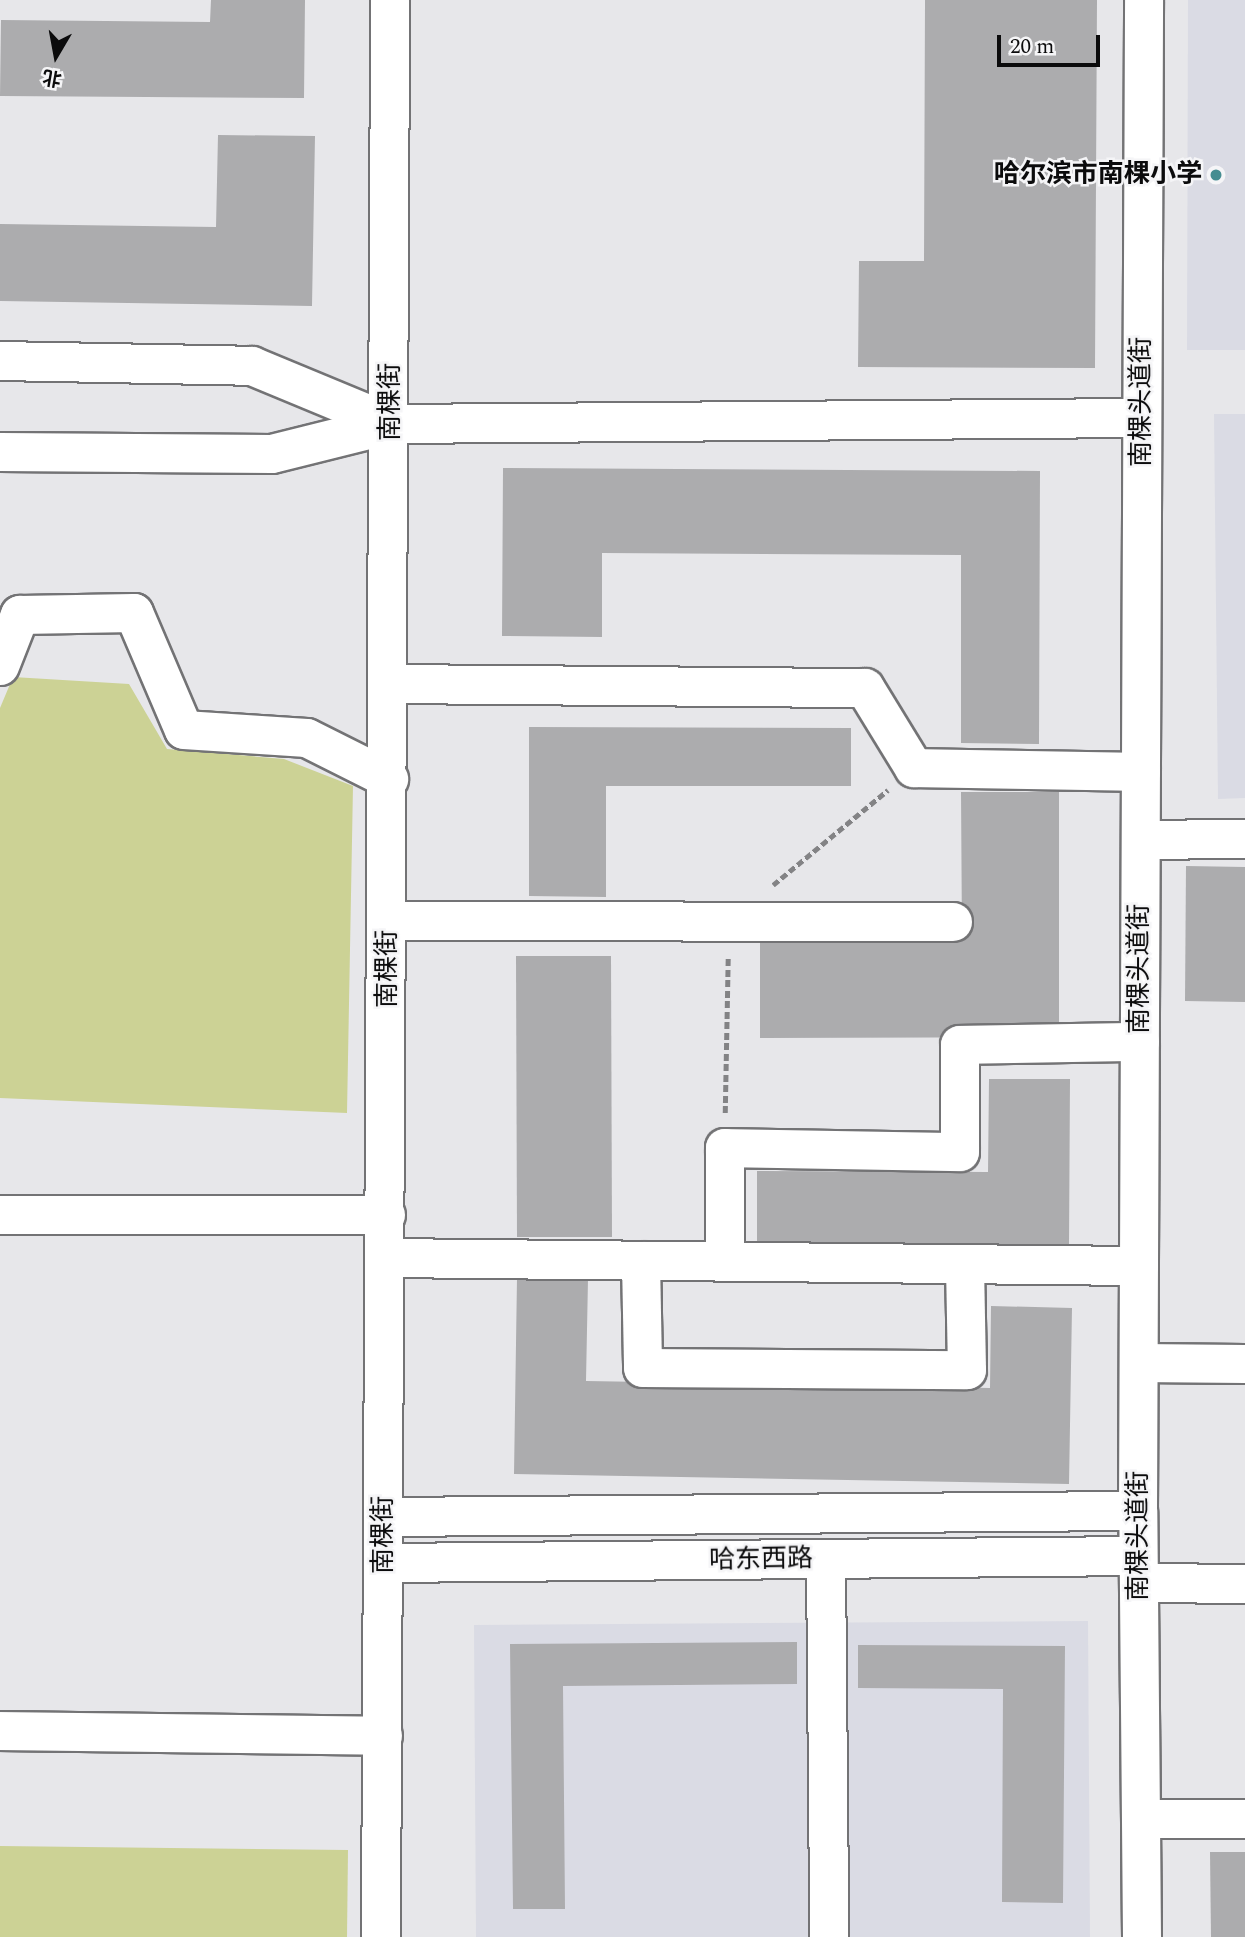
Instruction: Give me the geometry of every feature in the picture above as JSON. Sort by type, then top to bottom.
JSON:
[{"type":"street","name":"南棵街","points":[[381,1937],[390,684],[390,0]]},
{"type":"street","name":"南棵头道街","points":[[1142,1937],[1138,1511],[1144,0]]},
{"type":"street","points":[[0,360],[252,366],[391,424]]},
{"type":"street","points":[[0,452],[272,454],[391,424],[1142,418]]},
{"type":"street","points":[[0,666],[20,615],[134,613],[184,730],[307,738],[389,779]]},
{"type":"street","points":[[390,684],[865,688],[915,768],[1141,772]]},
{"type":"street","points":[[1141,840],[1245,839]]},
{"type":"street","points":[[388,920],[953,922]]},
{"type":"street","points":[[725,1262],[725,1149],[960,1152],[961,1045],[1140,1042]]},
{"type":"street","points":[[0,1215],[386,1215]]},
{"type":"street","points":[[386,1258],[1139,1266]]},
{"type":"street","points":[[641,1261],[643,1368],[967,1370],[965,1264]]},
{"type":"street","points":[[1139,1363],[1245,1364]]},
{"type":"street","name":"哈东西路","points":[[384,1517],[1138,1511]]},
{"type":"street","points":[[826,1559],[829,1937]]},
{"type":"street","name":"哈东西路","points":[[384,1563],[826,1559],[1139,1570],[1245,1584]]},
{"type":"street","points":[[0,1731],[383,1736]]},
{"type":"street","points":[[1141,1819],[1245,1819]]},
{"type":"shaded area","name":"哈尔滨市南棵小学","points":[[1188,0],[1245,0],[1245,350],[1187,350]]},
{"type":"shaded area","points":[[1214,414],[1245,414],[1245,798],[1218,799]]},
{"type":"shaded area","points":[[1088,1621],[1090,1937],[476,1937],[474,1625]]},
{"type":"green space","points":[[13,677],[129,684],[167,749],[284,759],[353,786],[347,1113],[0,1098],[0,708]]},
{"type":"green space","points":[[0,1846],[348,1850],[347,1937],[0,1937]]},
{"type":"building","points":[[211,0],[305,0],[304,98],[0,96],[1,20],[210,22]]},
{"type":"building","points":[[925,0],[1097,0],[1095,368],[858,367],[859,261],[924,261]]},
{"type":"building","points":[[218,135],[315,136],[312,306],[0,301],[0,224],[216,227]]},
{"type":"building","points":[[503,468],[1040,471],[1039,744],[961,743],[961,555],[602,553],[602,637],[502,636]]},
{"type":"building","points":[[529,727],[851,728],[851,786],[606,786],[606,897],[529,896]]},
{"type":"building","points":[[961,792],[1059,792],[1059,1037],[760,1038],[760,940],[962,940]]},
{"type":"building","points":[[1186,866],[1245,867],[1245,1002],[1185,1001]]},
{"type":"building","points":[[516,956],[611,956],[612,1237],[517,1237]]},
{"type":"building","points":[[989,1079],[1070,1079],[1069,1245],[757,1243],[757,1171],[988,1172]]},
{"type":"building","points":[[517,1278],[588,1279],[586,1381],[990,1388],[991,1306],[1072,1308],[1069,1484],[514,1474]]},
{"type":"building","points":[[797,1642],[797,1684],[563,1686],[565,1909],[513,1909],[510,1644]]},
{"type":"building","points":[[858,1645],[1065,1646],[1063,1903],[1002,1902],[1003,1689],[858,1688]]},
{"type":"building","points":[[1210,1852],[1245,1852],[1245,1937],[1211,1937]]},
{"type":"place","name":"哈尔滨市南棵小学","points":[[1216,175]]}]
